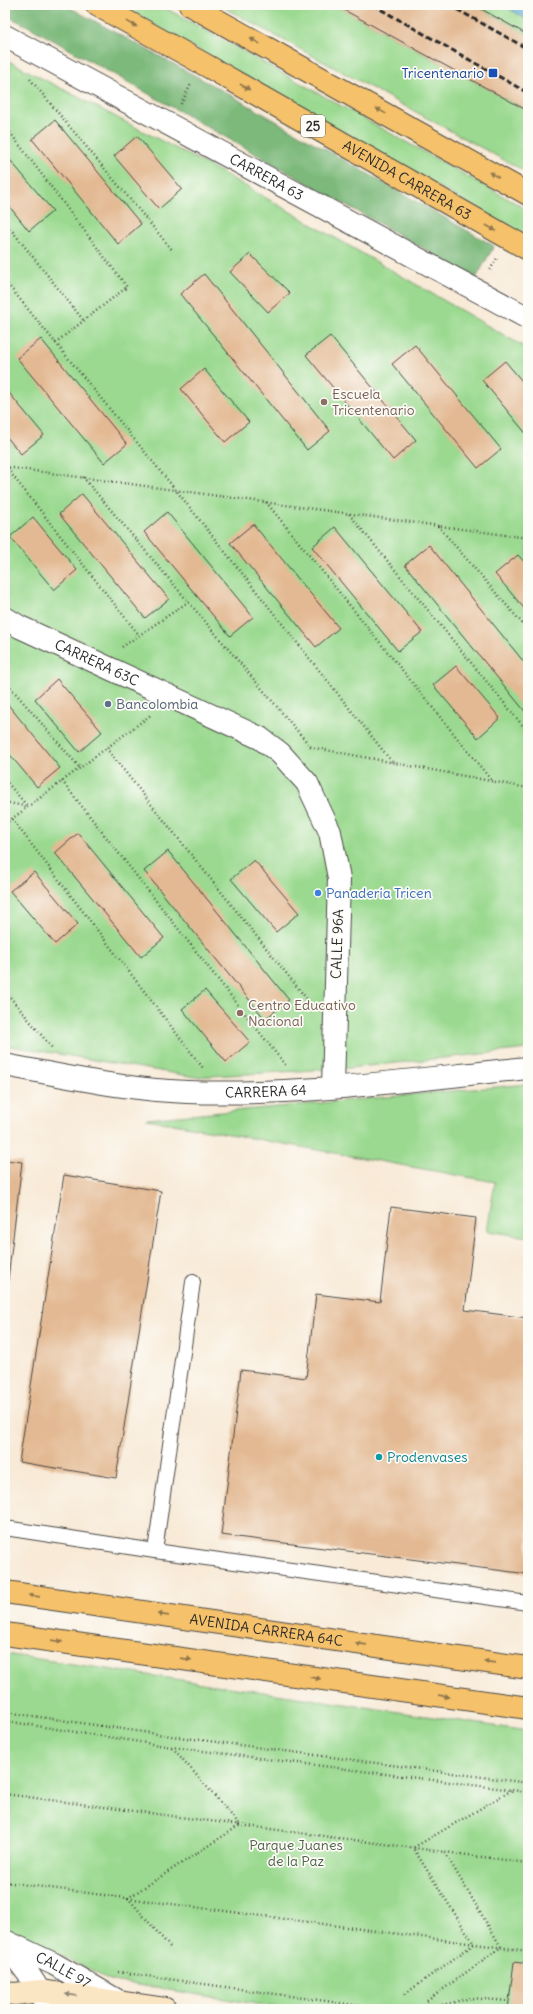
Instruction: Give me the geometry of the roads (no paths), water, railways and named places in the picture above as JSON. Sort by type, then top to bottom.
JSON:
[{"type":"main road","name":"AVENIDA CARRERA 63","points":[[97,5],[202,63],[528,249]]},
{"type":"main road","points":[[190,5],[528,194]]},
{"type":"main road","name":"AVENIDA CARRERA 64C","points":[[5,1592],[528,1668]]},
{"type":"main road","points":[[5,1634],[528,1708]]},
{"type":"main road","points":[[5,1994],[15,1994],[44,2000],[120,2002],[165,2009]]},
{"type":"street","name":"CARRERA 63","points":[[5,36],[528,318]]},
{"type":"street","name":"CARRERA 63C","points":[[5,618],[20,627],[260,738],[280,753],[307,783]]},
{"type":"street","name":"CALLE 96A","points":[[307,783],[330,832],[339,878],[332,1087]]},
{"type":"street","name":"CARRERA 64","points":[[5,1065],[140,1088],[187,1092],[332,1087],[528,1068]]},
{"type":"street","name":"CALLE 97","points":[[5,1941],[54,1964],[120,2002]]},
{"type":"street","name":"CALLE 97","points":[[5,1946],[44,2000]]},
{"type":"lane","points":[[155,1551],[193,1282]]},
{"type":"lane","points":[[5,1528],[528,1604]]},
{"type":"water","points":[[503,5],[528,5],[528,20]]},
{"type":"railway","points":[[373,5],[528,93]]},
{"type":"railway","points":[[449,5],[528,49]]},
{"type":"place","name":"Tricentenario","points":[[493,73]]},
{"type":"place","name":"Escuela Tricentenario","points":[[324,402]]},
{"type":"place","name":"Bancolombia","points":[[108,704]]},
{"type":"place","name":"Panadería Tricen","points":[[318,893]]},
{"type":"place","name":"Centro Educativo Nacional","points":[[240,1013]]},
{"type":"place","name":"Prodenvases","points":[[379,1457]]},
{"type":"park label","name":"Parque Juanes de la Paz","points":[[296,1854]]}]
